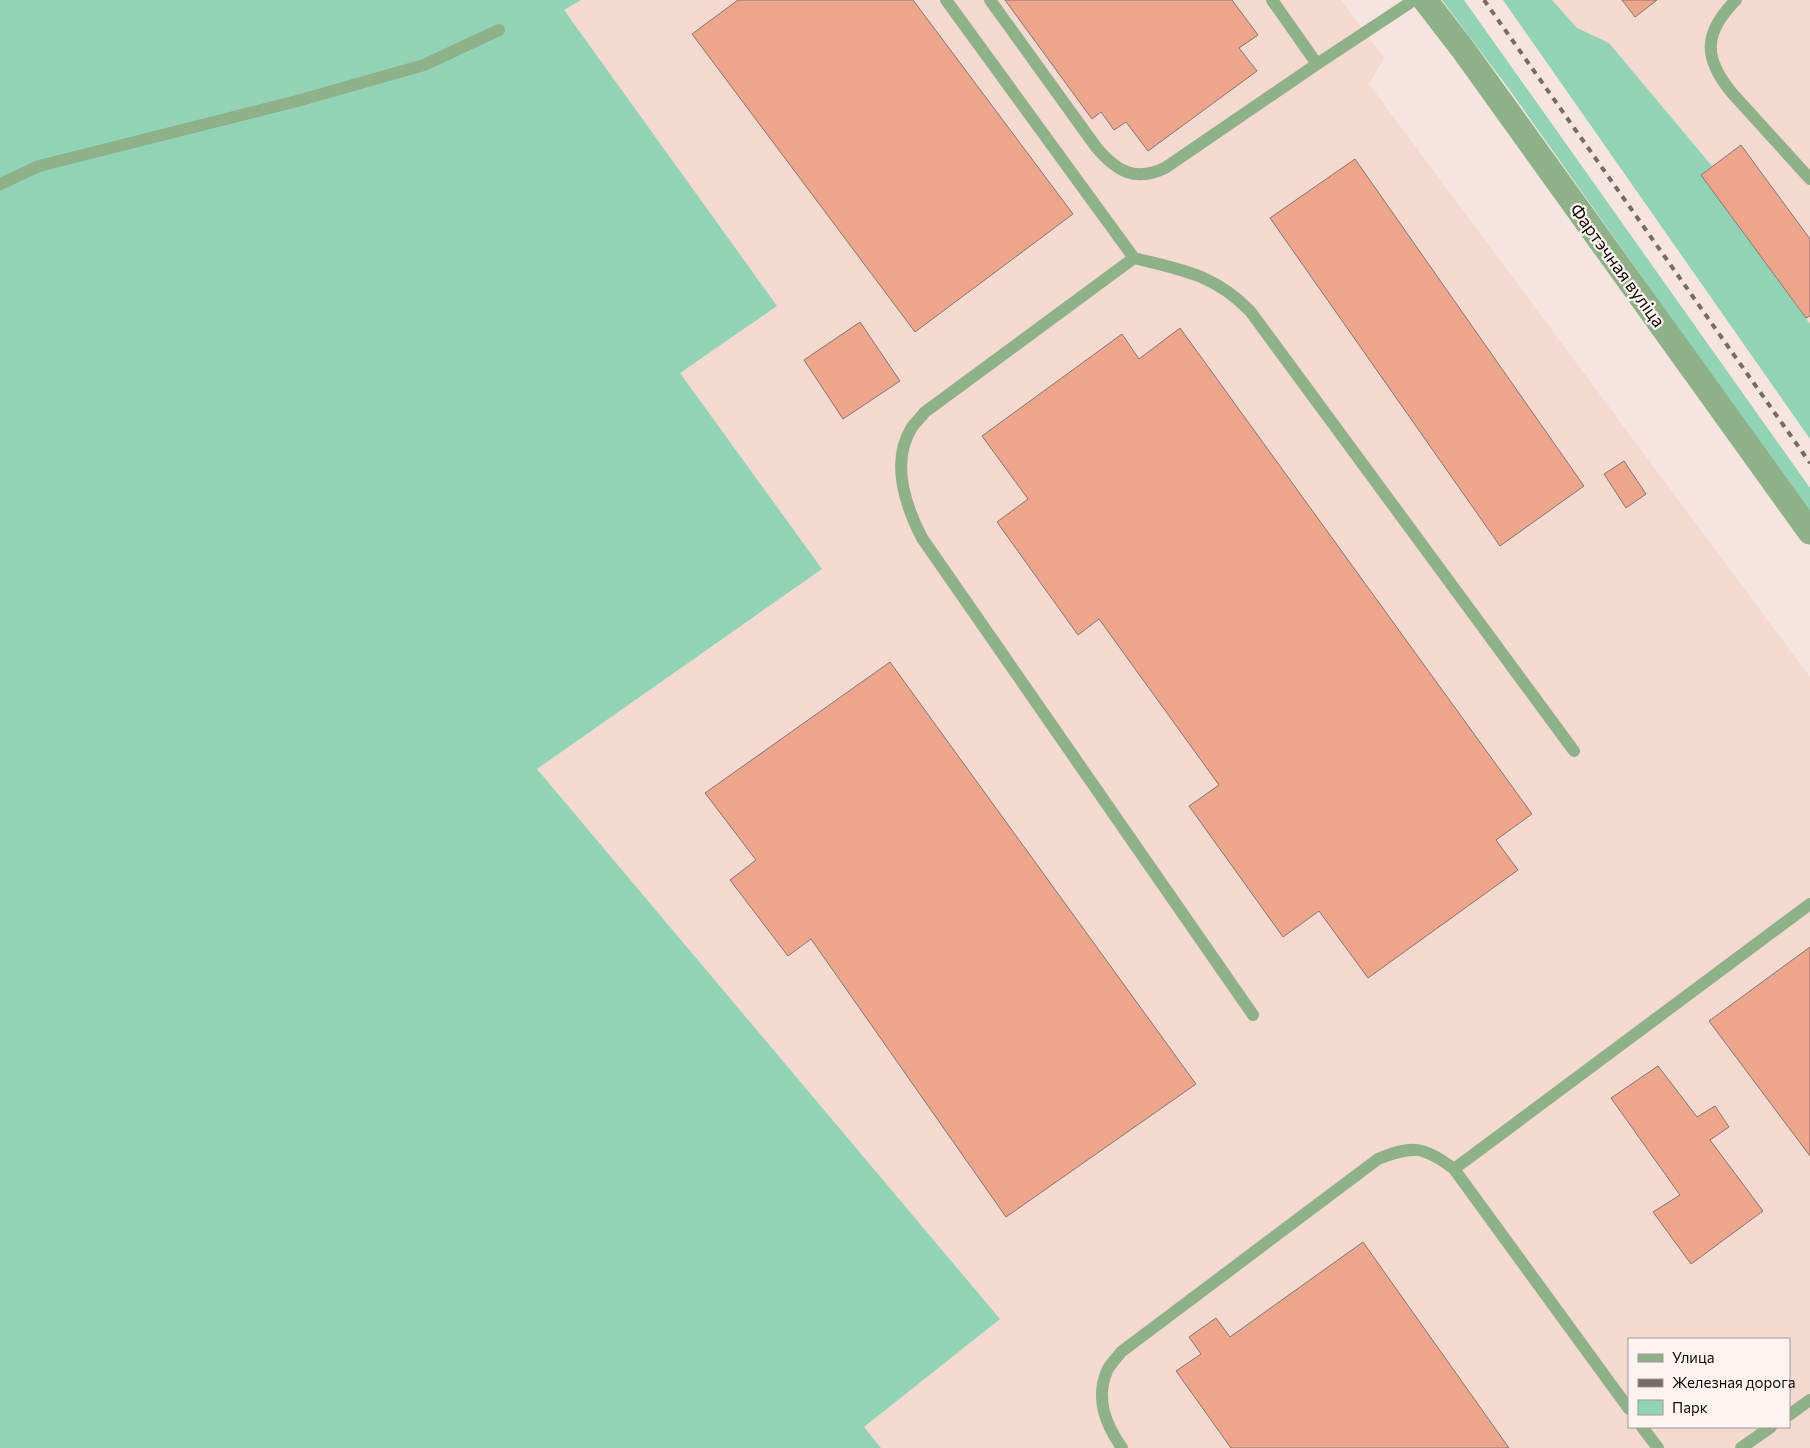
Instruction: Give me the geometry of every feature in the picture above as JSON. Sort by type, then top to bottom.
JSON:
[{"type":"street","name":"Фартэчная вуліца","points":[[1425,0],[1462,48],[1810,532]]},
{"type":"lane","points":[[946,0],[1134,258],[1201,276],[1222,286],[1238,298],[1250,311],[1574,751]]},
{"type":"lane","points":[[990,0],[1096,147],[1116,168],[1128,174],[1142,175],[1154,173],[1165,168],[1414,0]]},
{"type":"lane","points":[[1272,0],[1317,64]]},
{"type":"lane","points":[[1736,0],[1718,21],[1712,35],[1710,50],[1714,66],[1721,80],[1810,180]]},
{"type":"lane","points":[[0,184],[39,166],[297,100],[424,65],[499,30]]},
{"type":"lane","points":[[1134,258],[925,412],[912,427],[903,447],[901,470],[904,493],[911,517],[922,538],[1253,1015]]},
{"type":"lane","points":[[1454,1169],[1810,904]]},
{"type":"lane","points":[[1122,1448],[1112,1433],[1103,1412],[1102,1390],[1108,1370],[1121,1352],[1378,1159],[1399,1150],[1420,1150],[1439,1157],[1454,1169],[1628,1408]]},
{"type":"lane","points":[[1790,1414],[1810,1400]]},
{"type":"lane","points":[[1643,1428],[1658,1448]]},
{"type":"lane","points":[[1741,1448],[1770,1428]]},
{"type":"shaded area","points":[[507,0],[1341,0],[1384,58],[1369,84],[1810,677],[1810,1448],[881,1448],[864,1427],[1000,1319],[537,769],[822,569],[680,373],[777,306]]},
{"type":"shaded area","points":[[1552,0],[1810,0],[1810,324],[1701,175],[1712,166],[1609,43],[1576,28]]},
{"type":"green space","points":[[0,0],[581,0],[564,10],[777,306],[680,373],[822,569],[537,769],[1000,1319],[864,1427],[881,1448],[0,1448]]},
{"type":"green space","points":[[1442,0],[1464,0],[1810,488],[1810,514],[1509,89]]},
{"type":"green space","points":[[1503,0],[1552,0],[1577,28],[1609,43],[1712,166],[1701,175],[1810,324],[1810,439]]},
{"type":"building","points":[[738,0],[913,0],[1073,214],[915,332],[692,34]]},
{"type":"building","points":[[1005,0],[1232,0],[1258,35],[1239,48],[1257,71],[1148,151],[1126,122],[1114,130],[1101,112],[1092,119]]},
{"type":"building","points":[[1622,0],[1657,0],[1635,17]]},
{"type":"building","points":[[1741,145],[1810,239],[1810,316],[1806,318],[1701,175]]},
{"type":"building","points":[[1355,159],[1584,486],[1500,546],[1270,218]]},
{"type":"building","points":[[860,322],[900,381],[843,419],[804,360]]},
{"type":"building","points":[[1180,328],[1532,814],[1496,840],[1518,870],[1368,978],[1319,911],[1283,937],[1189,806],[1219,785],[1099,619],[1078,635],[997,522],[1028,499],[982,436],[1122,334],[1139,359]]},
{"type":"building","points":[[1624,461],[1646,494],[1626,508],[1604,474]]},
{"type":"building","points":[[890,662],[1196,1084],[1006,1217],[811,939],[788,956],[730,880],[756,860],[705,793]]},
{"type":"building","points":[[1810,947],[1810,1156],[1709,1021]]},
{"type":"building","points":[[1658,1066],[1697,1117],[1715,1106],[1729,1127],[1710,1140],[1763,1211],[1691,1264],[1653,1212],[1680,1195],[1611,1098]]},
{"type":"building","points":[[1363,1242],[1509,1448],[1231,1448],[1176,1371],[1201,1354],[1189,1337],[1216,1318],[1230,1337]]},
{"type":"railway","points":[[1484,0],[1810,463]]}]
